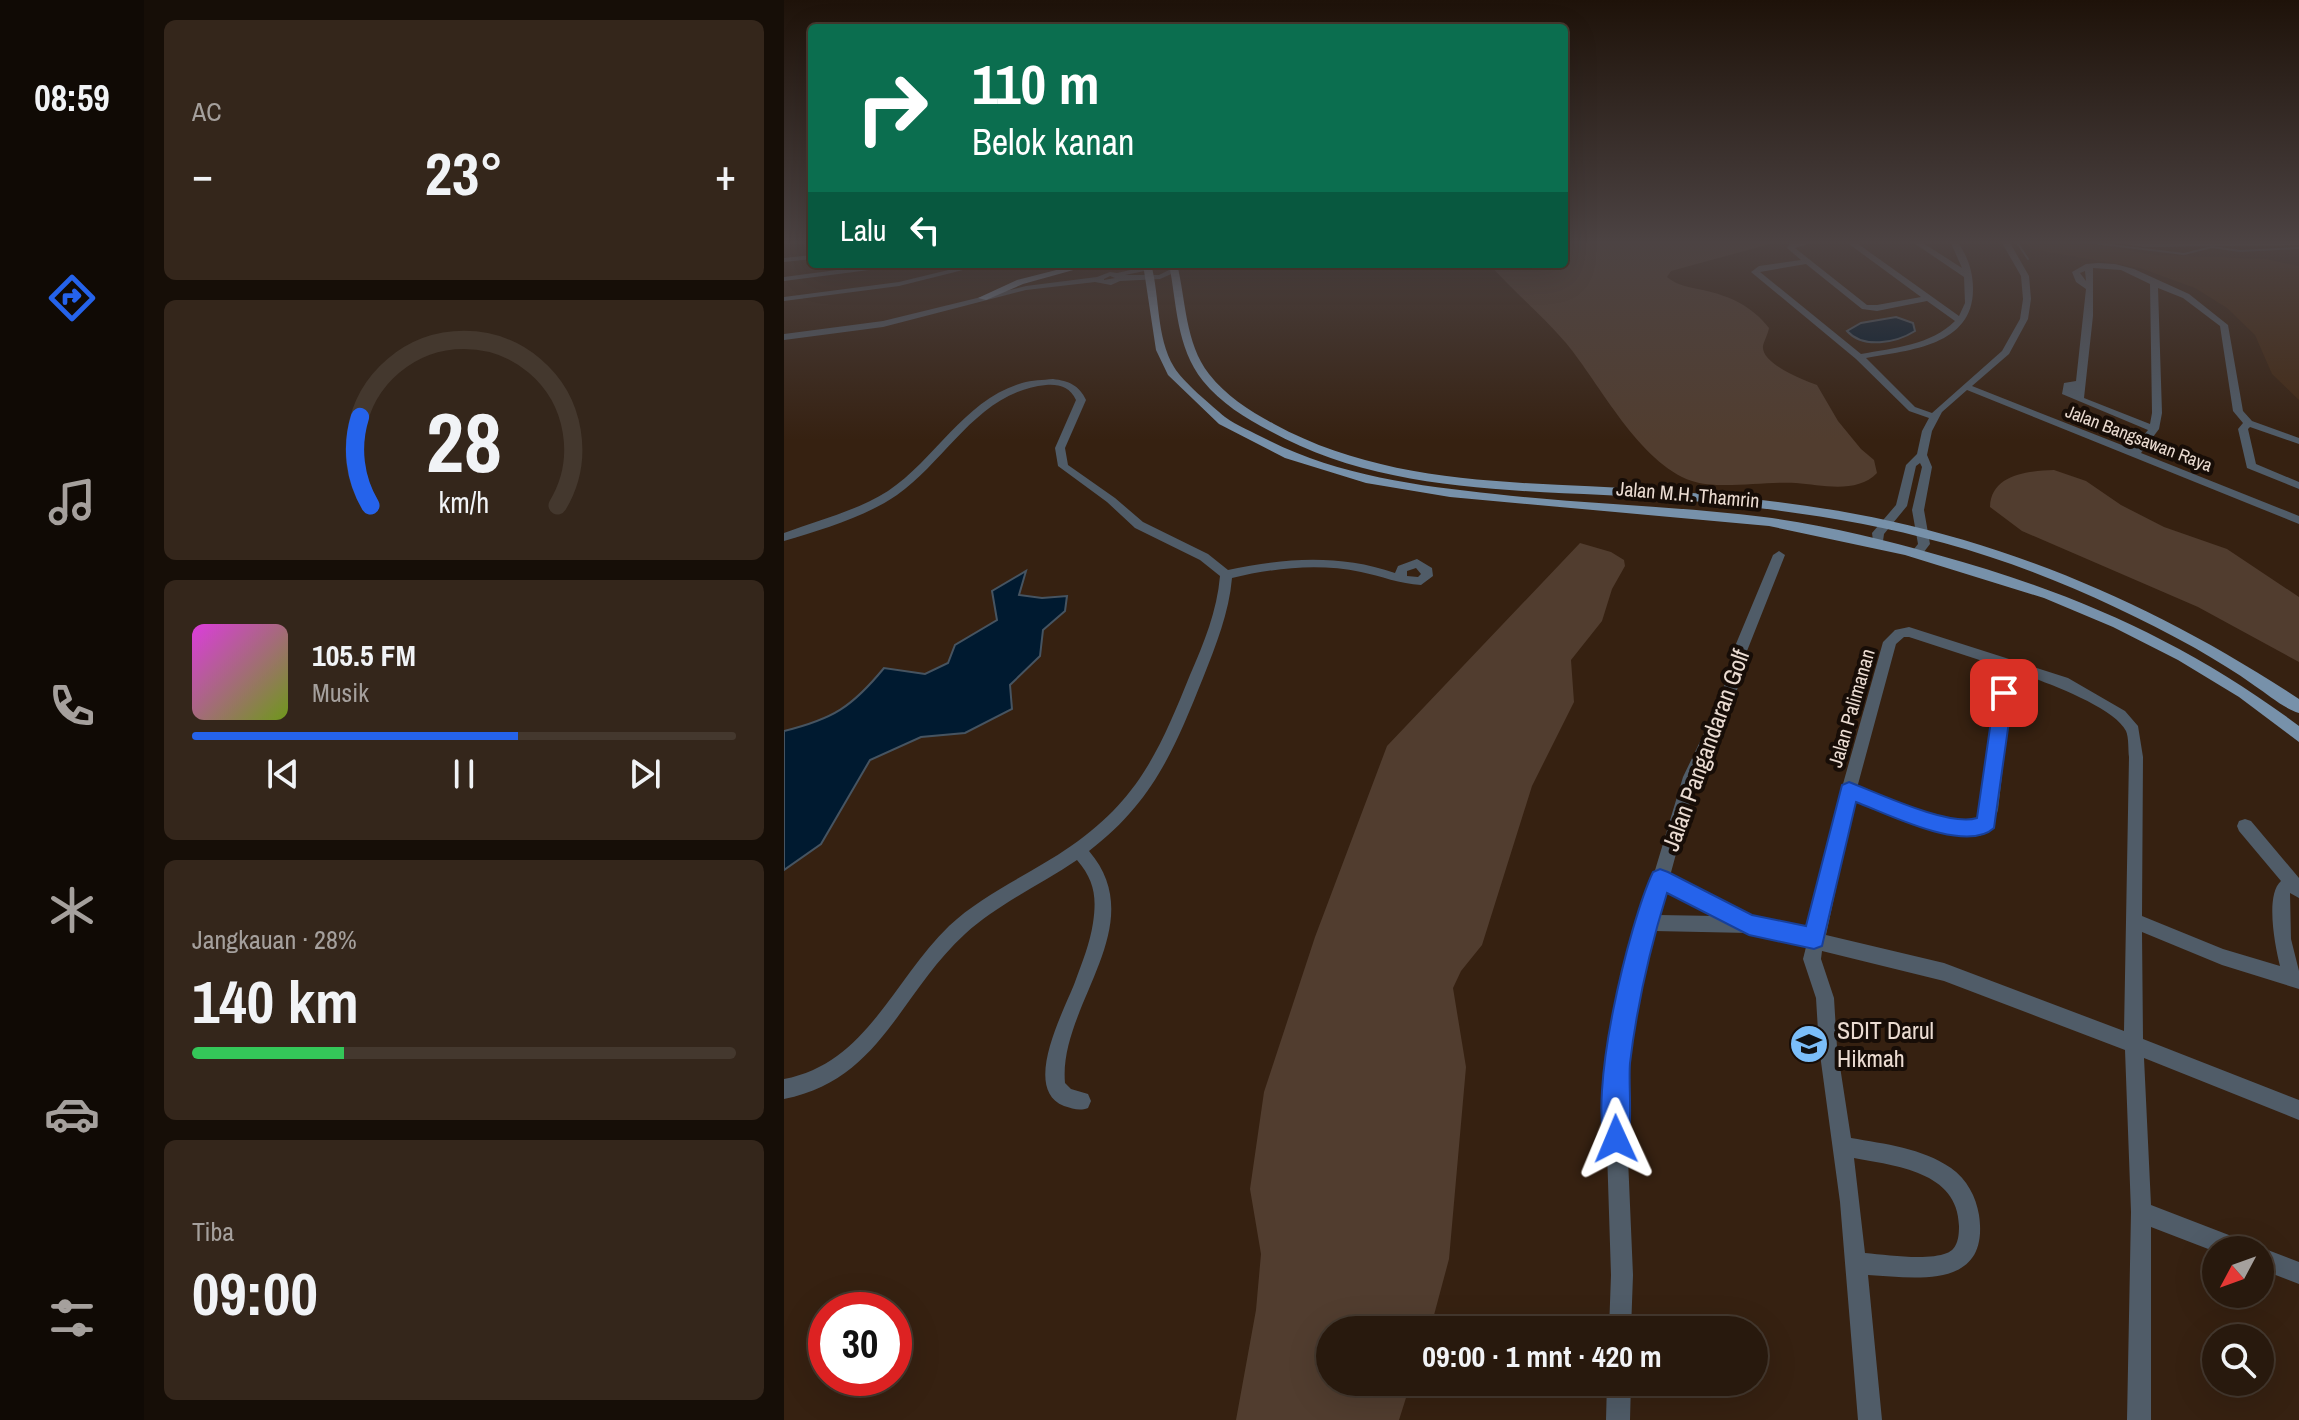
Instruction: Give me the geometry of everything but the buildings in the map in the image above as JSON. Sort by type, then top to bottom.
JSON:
[{"type":"main road","name":"Jalan M.H. Thamrin","points":[[1153,307],[1169,370],[1199,401],[1238,429],[1301,459],[1385,483],[1432,492],[1710,514],[1770,522],[1916,554],[2003,580],[2117,623],[2231,686],[2299,735]]},
{"type":"main road","name":"Jalan M.H. Thamrin","points":[[1179,307],[1188,344],[1207,378],[1237,407],[1263,424],[1323,451],[1363,464],[1446,480],[1739,501],[1920,532],[2011,558],[2098,591],[2192,639],[2299,707]]},
{"type":"street","points":[[784,337],[883,324],[947,307]]},
{"type":"street","points":[[1798,307],[1859,357],[1917,412],[1932,420]]},
{"type":"street","points":[[1941,307],[1960,320]]},
{"type":"street","points":[[1859,357],[1937,341],[1960,320],[1966,307]]},
{"type":"street","points":[[1878,545],[1878,533],[1901,506],[1911,465],[1922,455],[1932,420],[2006,352],[2024,319],[2026,307]]},
{"type":"street","points":[[2087,307],[2081,383],[2070,384],[2066,388],[2067,394],[2154,429]]},
{"type":"street","points":[[2135,453],[2154,429],[2157,405],[2155,307]]},
{"type":"street","points":[[2202,307],[2224,325],[2238,411],[2248,423],[2299,441]]},
{"type":"street","points":[[1867,367],[1869,375],[1906,413],[1932,420]]},
{"type":"street","points":[[784,537],[896,491],[927,465],[980,407],[993,398],[1029,385],[1063,383],[1079,393],[1081,400],[1060,448],[1063,466],[1082,483],[1111,500],[1139,525],[1204,557],[1226,575]]},
{"type":"street","name":"Jalan Bangsawan Raya","points":[[1967,387],[2299,520]]},
{"type":"street","points":[[1886,394],[1898,394]]},
{"type":"street","points":[[2248,423],[2243,429],[2248,462],[2254,469],[2299,486]]},
{"type":"street","points":[[1916,554],[1924,544],[1918,510],[1927,467],[1922,455]]},
{"type":"street","name":"Jalan Pangandaran Golf","points":[[1621,1316],[1622,1275],[1615,1088],[1633,975],[1690,777],[1728,698],[1740,651],[1779,555]]},
{"type":"street","points":[[1226,575],[1272,565],[1322,561],[1356,565],[1404,580]]},
{"type":"street","points":[[784,1089],[811,1084],[832,1073],[871,1038],[924,966],[958,929],[1011,890],[1079,850],[1130,806],[1156,773],[1181,719],[1217,624],[1226,575]]},
{"type":"street","name":"Jalan Palimanan","points":[[1870,1420],[1843,1146],[1828,1047],[1825,998],[1812,959],[1814,938],[1849,791],[1890,642],[1900,633],[1925,636],[2008,664]]},
{"type":"street","points":[[1849,791],[1922,819],[1965,829],[1980,829],[1987,822],[1990,810],[2008,664],[2084,693],[2120,715],[2133,730],[2136,757],[2133,920],[2135,1044],[2141,1212],[2139,1420]]},
{"type":"street","points":[[2245,826],[2296,886],[2282,890],[2280,918],[2296,979]]},
{"type":"street","points":[[1079,850],[1100,877],[1103,900],[1100,935],[1055,1064],[1056,1088],[1066,1097],[1081,1101]]},
{"type":"street","points":[[1660,879],[1749,925]]},
{"type":"street","points":[[2133,920],[2222,957],[2296,979]]},
{"type":"street","points":[[1646,923],[1749,925],[1814,938],[1944,972],[2135,1044],[2290,1107],[2299,1116]]},
{"type":"street","points":[[1843,1146],[1930,1167],[1956,1185],[1964,1196],[1968,1218],[1966,1247],[1962,1257],[1953,1263],[1856,1264]]},
{"type":"street","points":[[2141,1212],[2203,1236]]},
{"type":"street","points":[[2274,1263],[2299,1273]]},
{"type":"street","points":[[1618,1420],[1619,1396]]},
{"type":"shaded area","points":[[1531,307],[1747,307],[1769,328],[1764,353],[1784,370],[1817,385],[1838,421],[1874,460],[1877,473],[1860,484],[1839,487],[1784,483],[1715,485],[1692,481],[1673,472],[1638,440],[1566,343]]},
{"type":"shaded area","points":[[2299,307],[2299,400],[2272,374],[2255,335],[2227,308]]},
{"type":"shaded area","points":[[2054,470],[2086,481],[2121,505],[2164,527],[2227,549],[2299,597],[2299,662],[2198,607],[2022,531],[1990,507],[1996,488],[2003,481],[2022,474]]},
{"type":"shaded area","points":[[1580,543],[1611,552],[1624,560],[1625,566],[1612,589],[1602,621],[1571,660],[1574,702],[1532,786],[1482,945],[1461,971],[1453,988],[1466,1067],[1449,1259],[1434,1316],[1316,1316],[1316,1396],[1407,1396],[1399,1420],[1236,1420],[1256,1310],[1261,1254],[1250,1189],[1264,1092],[1315,937],[1387,746]]},
{"type":"water","points":[[1896,317],[1913,323],[1915,331],[1899,339],[1871,342],[1854,337],[1847,331],[1861,323]]},
{"type":"water","points":[[1026,571],[1019,595],[1042,598],[1067,596],[1065,611],[1043,630],[1040,656],[1010,685],[1012,709],[965,733],[921,737],[870,760],[821,844],[784,870],[784,731],[816,722],[840,710],[862,693],[884,668],[925,674],[948,663],[955,645],[997,620],[992,591]]},
{"type":"place","name":"SDIT Darul Hikmah","points":[[1809,1044]]},
{"type":"route","points":[[1616,1139],[1615,1088],[1620,1047],[1639,948],[1660,879],[1749,925],[1814,938],[1849,791],[1922,819],[1965,829],[1980,829],[1987,822],[2004,693]]}]
